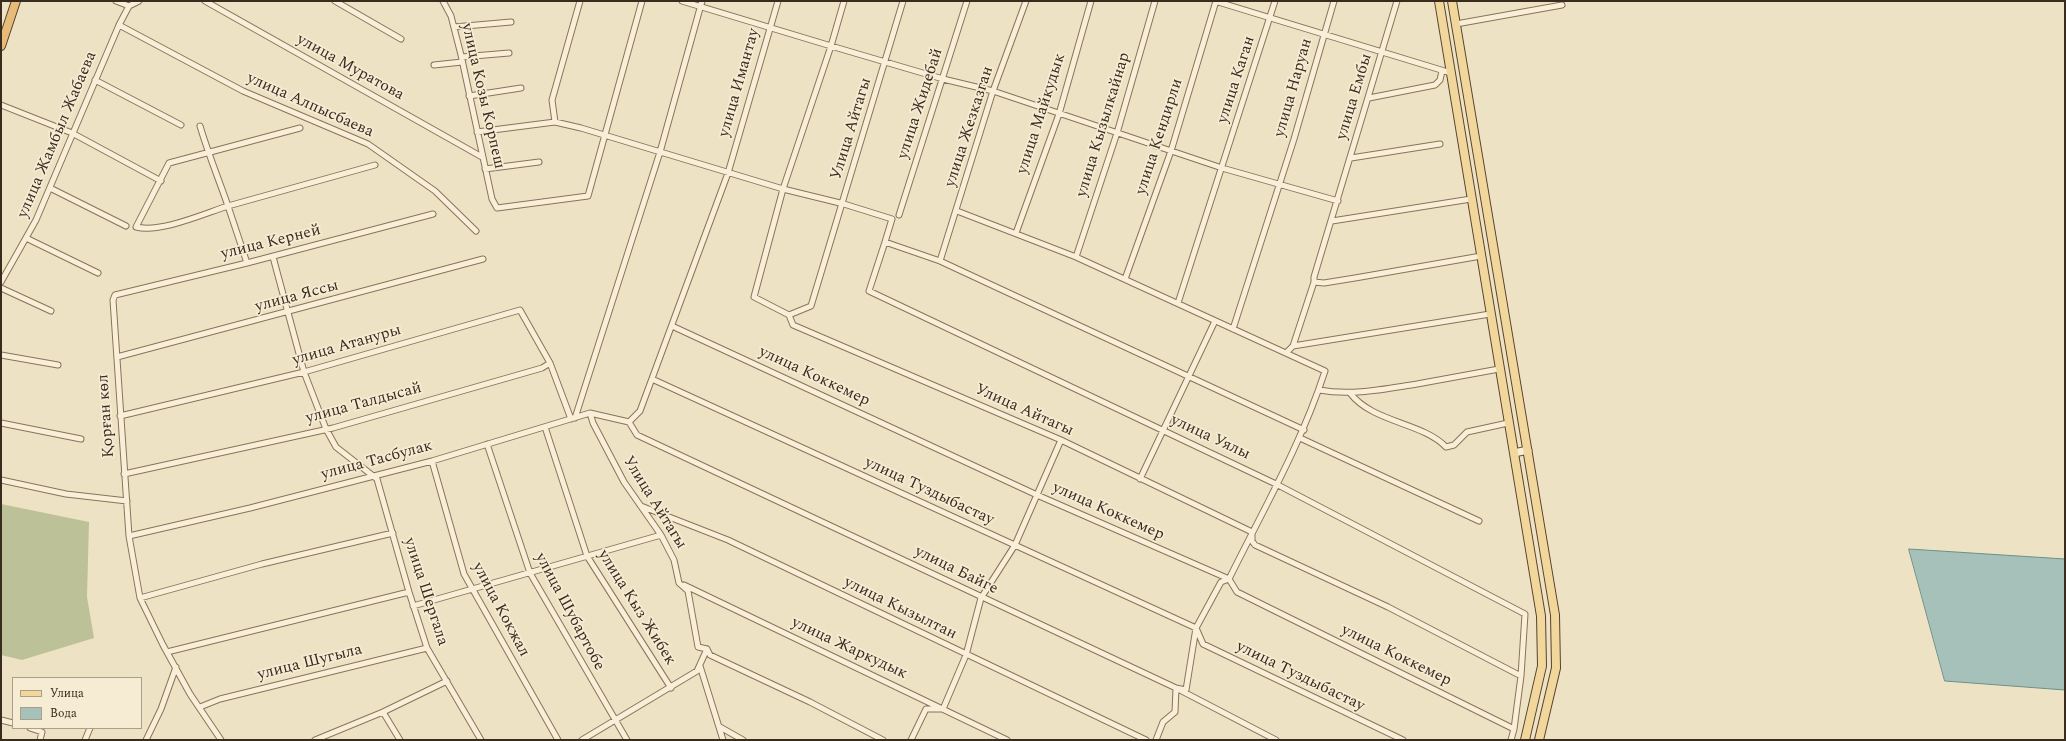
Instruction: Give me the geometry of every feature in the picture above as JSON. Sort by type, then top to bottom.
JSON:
[{"type":"highway","points":[[1,30],[11,1]]},
{"type":"highway","points":[[1,46],[16,1]]},
{"type":"main road","points":[[1439,1],[1537,593],[1542,644],[1538,686],[1525,740]]},
{"type":"main road","points":[[1452,1],[1552,591],[1556,644],[1556,668],[1539,740]]},
{"type":"main road","points":[[1514,452],[1528,450]]},
{"type":"street","points":[[116,1],[129,6],[139,1]]},
{"type":"street","name":"улица Муратова","points":[[205,1],[482,157]]},
{"type":"street","points":[[335,1],[401,39]]},
{"type":"street","name":"улица Козы Корпеш","points":[[443,1],[454,27],[482,157],[492,198],[497,208],[588,196],[604,135]]},
{"type":"street","points":[[555,122],[552,100],[580,1]]},
{"type":"street","points":[[604,135],[642,1]]},
{"type":"street","points":[[682,1],[701,4],[770,28],[886,63],[993,92],[1222,168],[1280,183],[1338,201]]},
{"type":"street","name":"улица Имантау","points":[[629,422],[640,411],[728,172],[778,1]]},
{"type":"street","points":[[477,132],[555,122],[604,135],[783,189],[831,46],[844,1]]},
{"type":"street","name":"Улица Айтагы","points":[[789,315],[811,306],[844,204],[903,1]]},
{"type":"street","name":"улица Жидебай","points":[[898,215],[967,1]]},
{"type":"street","name":"улица Жезказган","points":[[940,261],[957,211],[993,92],[1026,1]]},
{"type":"street","name":"улица Майкудык","points":[[1016,233],[1059,114],[1091,1]]},
{"type":"street","name":"улица Кызылкайнар","points":[[1076,257],[1117,133],[1155,1]]},
{"type":"street","points":[[1216,1],[1270,19],[1451,73]]},
{"type":"street","name":"улица Кендирли","points":[[1125,279],[1171,151],[1216,1]]},
{"type":"street","name":"улица Каган","points":[[1178,303],[1276,1]]},
{"type":"street","name":"улица Наруан","points":[[1233,329],[1280,183],[1334,1]]},
{"type":"street","name":"улица Ембы","points":[[1293,346],[1314,282],[1350,158],[1383,53],[1397,1]]},
{"type":"street","points":[[573,418],[660,152],[701,4]]},
{"type":"street","points":[[1456,24],[1562,5]]},
{"type":"street","name":"улица Жамбыл Жабаева","points":[[1,282],[26,238],[50,188],[95,80],[129,6]]},
{"type":"street","points":[[454,27],[511,22]]},
{"type":"street","name":"улица Алпысбаева","points":[[119,25],[243,91],[368,144],[435,190],[476,231]]},
{"type":"street","points":[[434,65],[508,53]]},
{"type":"street","points":[[1369,98],[1435,85],[1440,80],[1442,71]]},
{"type":"street","points":[[95,80],[181,125]]},
{"type":"street","points":[[470,96],[521,88]]},
{"type":"street","points":[[1,105],[72,133],[161,181]]},
{"type":"street","points":[[200,126],[247,263]]},
{"type":"street","points":[[300,128],[169,163],[136,227],[145,229],[175,223],[228,206],[375,165]]},
{"type":"street","points":[[1350,158],[1440,144]]},
{"type":"street","points":[[485,169],[539,162]]},
{"type":"street","points":[[50,188],[126,226]]},
{"type":"street","name":"Улица Айтагы","points":[[885,242],[892,219],[844,204],[783,189],[754,297],[789,315],[793,325],[1061,440],[1252,532]]},
{"type":"street","points":[[1332,221],[1471,199]]},
{"type":"street","points":[[957,211],[1076,257],[1215,321],[1287,352],[1325,371],[1304,430],[1278,485],[1252,532],[1229,579],[1221,582],[1196,628],[1186,690],[1176,688],[1175,712],[1163,722],[1156,740]]},
{"type":"street","name":"улица Керней","points":[[115,295],[247,263],[433,214]]},
{"type":"street","points":[[26,238],[98,273]]},
{"type":"street","points":[[885,242],[940,261],[1304,430]]},
{"type":"street","name":"улица Уялы","points":[[885,242],[869,292],[1278,485],[1525,614],[1521,676]]},
{"type":"street","points":[[273,256],[304,372],[326,429],[336,447],[373,476]]},
{"type":"street","points":[[1314,282],[1324,283],[1363,277],[1481,256]]},
{"type":"street","name":"улица Яссы","points":[[117,357],[287,313],[483,259]]},
{"type":"street","points":[[1,288],[51,311]]},
{"type":"street","name":"Қорған көл","points":[[115,295],[113,300],[124,474],[130,536],[140,598],[167,652],[221,740]]},
{"type":"street","name":"улица Атануры","points":[[120,416],[304,372],[520,310],[550,363]]},
{"type":"street","points":[[1287,352],[1293,346],[1490,314]]},
{"type":"street","points":[[1140,479],[1215,321]]},
{"type":"street","name":"улица Коккемер","points":[[672,326],[1037,495],[1229,579],[1237,592],[1514,729]]},
{"type":"street","points":[[1,355],[58,365]]},
{"type":"street","points":[[550,363],[573,418]]},
{"type":"street","name":"улица Талдысай","points":[[124,474],[326,429],[542,368],[550,363]]},
{"type":"street","points":[[1319,390],[1336,393],[1350,393],[1385,389],[1499,370]]},
{"type":"street","name":"улица Туздыбастау","points":[[652,379],[1196,628],[1203,644],[1402,740]]},
{"type":"street","points":[[1350,393],[1363,405],[1435,438],[1446,447],[1454,445],[1467,432],[1508,423]]},
{"type":"street","points":[[590,413],[629,422]]},
{"type":"street","name":"Улица Айтагы","points":[[590,413],[593,423],[624,482],[661,535],[674,560],[679,583],[688,591],[698,647],[706,650],[710,655],[810,702],[883,740]]},
{"type":"street","name":"улица Тасбулак","points":[[130,536],[190,523],[432,461],[590,413]]},
{"type":"street","name":"улица Байге","points":[[629,422],[637,435],[981,598],[1176,688],[1276,740]]},
{"type":"street","points":[[1,423],[81,439]]},
{"type":"street","name":"улица Кыз Жибек","points":[[545,427],[587,556],[671,688]]},
{"type":"street","points":[[1300,438],[1479,521]]},
{"type":"street","points":[[911,740],[926,709],[943,709],[966,655],[981,598],[1015,545],[1061,440]]},
{"type":"street","name":"улица Шубартобе","points":[[487,444],[530,573],[627,740]]},
{"type":"street","name":"улица Кокжал","points":[[432,461],[464,574],[558,740]]},
{"type":"street","name":"улица Шергала","points":[[373,476],[378,479],[408,592],[427,648],[481,740]]},
{"type":"street","points":[[1,480],[66,494],[127,501]]},
{"type":"street","name":"улица Кызылтан","points":[[641,506],[728,540],[1146,740]]},
{"type":"street","points":[[1252,532],[1252,541],[1255,545],[1388,607],[1521,676],[1514,729],[1511,740]]},
{"type":"street","points":[[140,598],[262,564],[393,533]]},
{"type":"street","points":[[413,606],[661,535]]},
{"type":"street","name":"улица Жаркудык","points":[[679,583],[1007,740]]},
{"type":"street","points":[[167,652],[408,592]]},
{"type":"street","name":"улица Шугыла","points":[[200,707],[220,699],[427,648]]},
{"type":"street","points":[[582,740],[614,719],[697,672],[706,650]]},
{"type":"street","points":[[700,666],[723,740]]},
{"type":"street","points":[[146,740],[161,709],[176,667]]},
{"type":"street","points":[[315,740],[329,737],[447,682]]},
{"type":"street","points":[[383,712],[400,740]]},
{"type":"street","points":[[1,720],[12,723]]},
{"type":"street","points":[[720,727],[744,740]]},
{"type":"street","points":[[33,729],[42,732],[40,740]]},
{"type":"street","points":[[86,740],[90,729]]},
{"type":"green space","points":[[1,504],[89,522],[87,597],[94,638],[22,660],[1,655]]},
{"type":"water","points":[[1909,549],[2065,559],[2065,690],[1945,681]]}]
